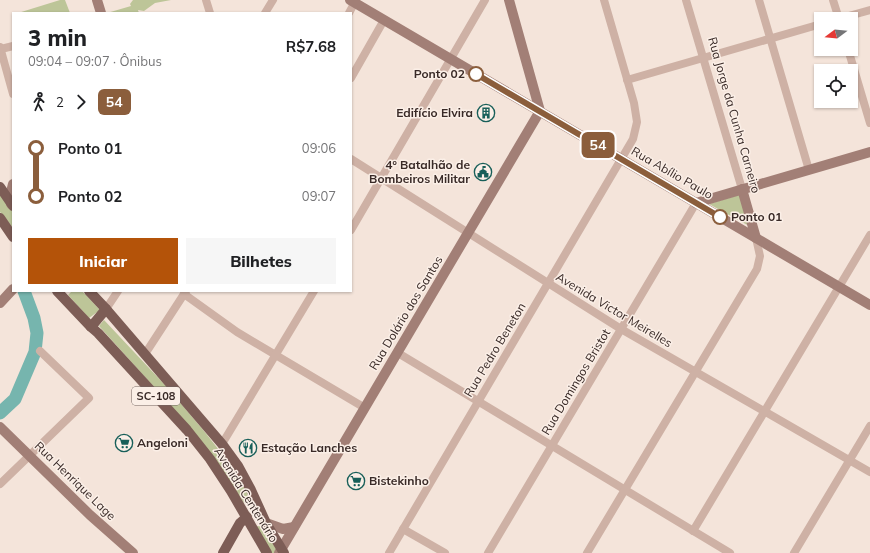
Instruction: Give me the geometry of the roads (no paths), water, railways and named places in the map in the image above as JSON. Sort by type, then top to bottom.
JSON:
[{"type":"main road","points":[[0,187],[12,205]]},
{"type":"main road","points":[[0,218],[12,236]]},
{"type":"main road","name":"Avenida Centenário","points":[[58,292],[98,333],[191,435],[221,474],[243,517],[267,553]]},
{"type":"main road","name":"Avenida Centenário","points":[[90,292],[222,444],[238,466],[282,552]]},
{"type":"main road","points":[[91,327],[106,309]]},
{"type":"main road","points":[[223,553],[243,517],[255,517],[266,523]]},
{"type":"street","points":[[97,0],[101,12]]},
{"type":"street","points":[[206,0],[210,12]]},
{"type":"street","points":[[266,12],[273,0]]},
{"type":"street","points":[[352,228],[485,0]]},
{"type":"street","points":[[509,0],[540,111]]},
{"type":"street","name":"Rua Pedro Beneton","points":[[389,553],[633,139],[637,122],[634,103],[604,0]]},
{"type":"street","name":"Rua Jorge da Cunha Carneiro","points":[[686,0],[756,238]]},
{"type":"street","points":[[759,0],[809,170]]},
{"type":"street","points":[[833,0],[837,12]]},
{"type":"street","points":[[349,12],[354,1]]},
{"type":"street","name":"Rua Abílio Paulo","points":[[354,1],[870,305]]},
{"type":"street","points":[[858,13],[870,10]]},
{"type":"street","points":[[352,76],[384,20]]},
{"type":"street","points":[[627,80],[814,26]]},
{"type":"street","points":[[12,46],[0,48],[12,90]]},
{"type":"street","points":[[850,56],[870,123]]},
{"type":"street","name":"Rua Dolário dos Santos","points":[[282,552],[294,527],[540,111]]},
{"type":"street","points":[[696,203],[870,152]]},
{"type":"street","name":"Avenida Victor Meirelles","points":[[352,159],[621,329],[870,472]]},
{"type":"street","points":[[12,188],[10,196],[12,205]]},
{"type":"street","name":"Rua Domingos Bristot","points":[[488,553],[696,203]]},
{"type":"street","points":[[693,531],[870,235]]},
{"type":"street","points":[[587,553],[757,269],[760,256],[756,238]]},
{"type":"street","points":[[0,303],[12,290]]},
{"type":"street","points":[[106,309],[117,292]]},
{"type":"street","points":[[222,444],[313,292]]},
{"type":"street","points":[[145,354],[185,293],[237,332],[365,408]]},
{"type":"street","points":[[0,484],[89,398],[40,351]]},
{"type":"street","points":[[398,353],[730,553]]},
{"type":"street","points":[[794,553],[870,426]]},
{"type":"street","name":"Rua Henrique Lage","points":[[0,427],[90,515],[133,553]]},
{"type":"street","points":[[266,523],[283,529],[294,527]]},
{"type":"street","points":[[403,529],[445,553]]},
{"type":"waterway","points":[[0,413],[15,399],[35,352],[37,333],[34,318],[24,292]]},
{"type":"place","name":"Ponto 02","points":[[476,74]]},
{"type":"place","name":"Edifício Elvira","points":[[486,113]]},
{"type":"place","name":"4º Batalhão de Bombeiros Militar","points":[[483,172]]},
{"type":"place","name":"Ponto 01","points":[[720,217]]},
{"type":"place","name":"Angeloni","points":[[124,443]]},
{"type":"place","name":"Estação Lanches","points":[[248,448]]},
{"type":"place","name":"Bistekinho","points":[[356,481]]}]
